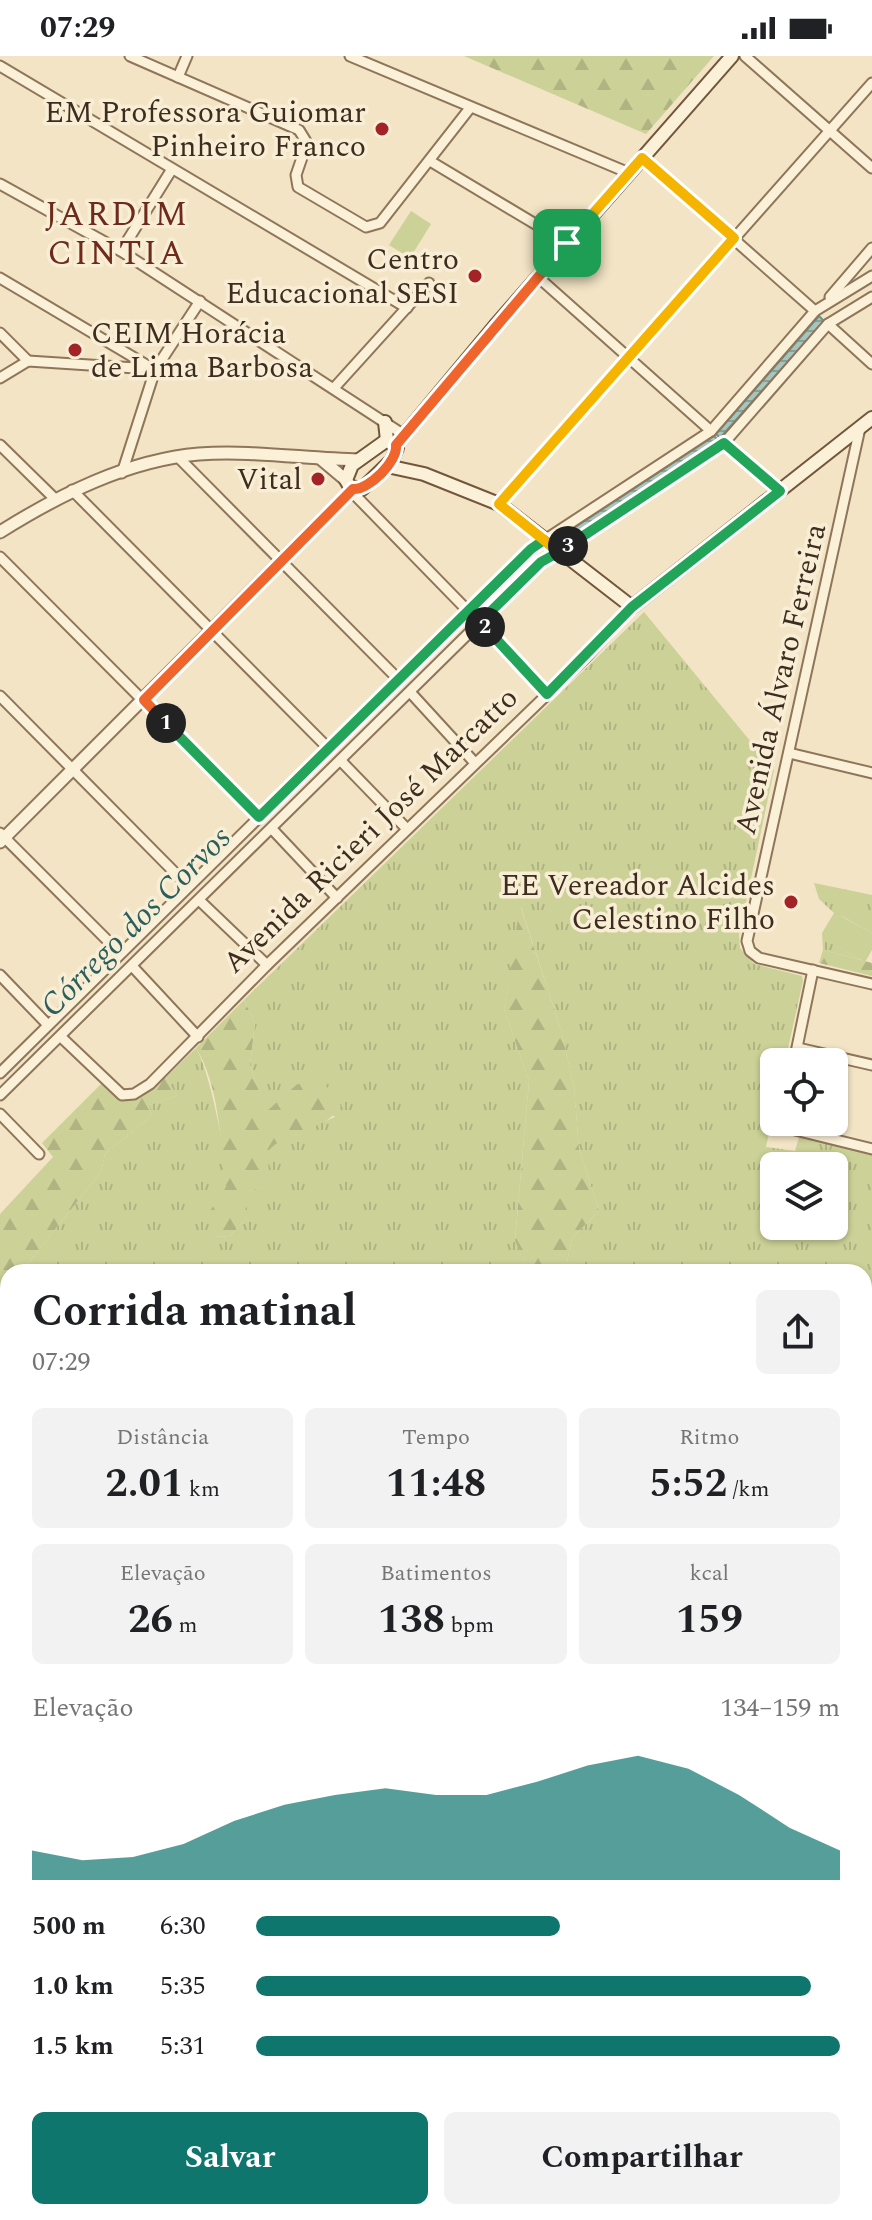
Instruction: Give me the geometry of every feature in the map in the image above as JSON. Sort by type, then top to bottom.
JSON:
[{"type":"main road","points":[[396,444],[359,460],[348,470],[350,487],[362,489],[387,466],[396,444],[732,56]]},
{"type":"main road","points":[[385,422],[396,444],[424,474]]},
{"type":"main road","name":"Avenida Ricieri José Marcatto","points":[[632,607],[866,426]]},
{"type":"main road","points":[[387,466],[424,474],[499,504],[632,607]]},
{"type":"street","points":[[130,56],[299,130],[307,143],[296,175],[298,187],[366,227],[380,223],[470,108]]},
{"type":"street","points":[[178,77],[187,56]]},
{"type":"street","points":[[350,56],[629,173]]},
{"type":"street","points":[[745,56],[872,168]]},
{"type":"street","points":[[0,66],[407,308]]},
{"type":"street","points":[[499,504],[872,83]]},
{"type":"street","points":[[642,158],[815,311]]},
{"type":"street","points":[[430,161],[567,243]]},
{"type":"street","points":[[121,251],[172,169]]},
{"type":"street","points":[[0,184],[121,251],[385,422]]},
{"type":"street","points":[[825,303],[872,248]]},
{"type":"street","points":[[0,1073],[328,748],[544,540],[711,431],[815,311],[872,276]]},
{"type":"street","points":[[538,277],[711,431]]},
{"type":"street","points":[[0,278],[155,370]]},
{"type":"street","points":[[334,388],[429,283]]},
{"type":"street","points":[[0,1095],[541,562],[724,443],[828,324],[872,297]]},
{"type":"street","points":[[122,473],[155,370],[200,301]]},
{"type":"street","points":[[828,324],[872,364]]},
{"type":"street","points":[[0,333],[28,361]]},
{"type":"street","points":[[0,378],[28,361],[155,370]]},
{"type":"street","name":"Avenida Álvaro Ferreira","points":[[813,970],[759,958],[750,951],[747,941],[866,426]]},
{"type":"street","points":[[724,443],[780,491]]},
{"type":"street","points":[[0,445],[54,498]]},
{"type":"street","points":[[0,532],[72,490],[178,457],[207,453],[359,460]]},
{"type":"street","points":[[178,457],[399,680]]},
{"type":"street","points":[[320,459],[468,611]]},
{"type":"street","points":[[120,953],[1,838],[212,633],[350,487]]},
{"type":"street","points":[[72,490],[328,748]]},
{"type":"street","points":[[0,557],[259,817]]},
{"type":"street","name":"Avenida Ricieri José Marcatto","points":[[61,1037],[114,1090],[128,1096],[150,1084],[632,607]]},
{"type":"street","points":[[480,622],[547,694]]},
{"type":"street","points":[[410,692],[475,763]]},
{"type":"street","points":[[0,696],[188,886]]},
{"type":"street","points":[[789,753],[872,773]]},
{"type":"street","points":[[341,761],[407,829]]},
{"type":"street","points":[[272,829],[337,898]]},
{"type":"street","points":[[199,900],[267,965]]},
{"type":"street","points":[[132,966],[198,1037]]},
{"type":"street","points":[[798,1048],[813,970],[872,984]]},
{"type":"street","points":[[0,975],[48,1025]]},
{"type":"street","points":[[848,1059],[872,1065]]},
{"type":"street","points":[[0,1114],[39,1154]]},
{"type":"street","points":[[826,1136],[872,1149]]},
{"type":"green space","points":[[464,56],[714,56],[646,134]]},
{"type":"green space","points":[[411,211],[431,224],[410,258],[389,245]]},
{"type":"green space","points":[[644,612],[774,770],[739,935],[740,948],[754,964],[802,976],[803,981],[788,1048],[760,1048],[760,1136],[769,1136],[766,1147],[795,1151],[799,1137],[872,1154],[872,1264],[567,1264],[572,1238],[599,1211],[579,1149],[574,1087],[561,1030],[521,907],[504,1009],[529,1081],[515,1239],[524,1264],[27,1264],[101,1172],[105,1154],[151,1116],[149,1105],[177,1096],[166,1077],[196,1048],[212,1095],[226,1175],[224,1200],[214,1237],[230,1236],[247,1218],[247,1192],[268,1184],[267,1151],[277,1141],[335,1117],[296,1085],[266,1113],[250,1065],[255,1023],[244,1000]]},
{"type":"green space","points":[[814,883],[872,895],[872,933],[842,916],[828,941],[861,960],[823,950],[822,933],[834,913],[819,899]]},
{"type":"green space","points":[[520,905],[561,1030],[574,1087],[579,1149],[599,1211],[572,1238],[567,1264],[524,1264],[515,1240],[529,1081],[504,1009]]},
{"type":"green space","points":[[841,916],[872,933],[872,950],[865,962],[827,941]]},
{"type":"green space","points":[[823,950],[872,963],[872,976],[819,963]]},
{"type":"green space","points":[[244,1000],[255,1023],[250,1065],[266,1112],[296,1085],[318,1075],[341,1106],[326,1121],[285,1139],[268,1151],[269,1184],[247,1192],[247,1218],[230,1236],[214,1237],[208,1214],[226,1187],[214,1097],[196,1048]]},
{"type":"green space","points":[[166,1077],[177,1096],[149,1105],[151,1116],[105,1154],[101,1172],[27,1264],[0,1264],[0,1214],[53,1157],[42,1143],[101,1084],[125,1100]]},
{"type":"water","points":[[819,316],[824,321],[720,438],[716,434]]},
{"type":"water","points":[[714,436],[718,440],[707,449],[565,541],[560,537]]},
{"type":"place","name":"EM Professora Guiomar Pinheiro Franco","points":[[382,129]]},
{"type":"place","name":"Centro Educacional SESI","points":[[475,276]]},
{"type":"place","name":"CEIM Horácia de Lima Barbosa","points":[[75,350]]},
{"type":"place","name":"Vital","points":[[318,479]]},
{"type":"place","name":"EE Vereador Alcides Celestino Filho","points":[[791,902]]},
{"type":"district","name":"JARDIM CINTIA","points":[[117,232]]},
{"type":"route","points":[[567,243],[396,445],[392,460],[364,487],[353,489],[144,700],[259,817],[531,549],[544,540],[559,552],[541,562],[480,622],[547,694],[632,607],[780,491],[724,443],[559,552],[499,504],[734,238],[642,158],[567,243]]},
{"type":"water label","name":"Córrego dos Corvos","points":[[135,921]]}]
